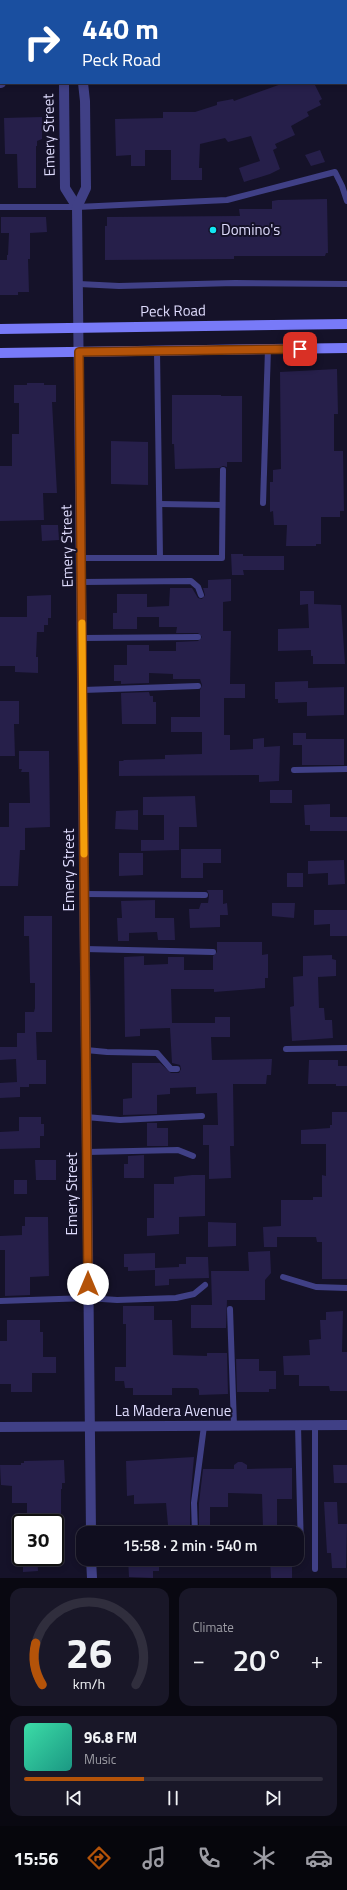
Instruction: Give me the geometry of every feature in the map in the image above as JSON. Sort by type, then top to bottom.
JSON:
[{"type":"main road","name":"Peck Road","points":[[0,329],[347,324]]},
{"type":"main road","points":[[0,353],[347,348]]},
{"type":"street","name":"Emery Street","points":[[64,84],[65,188],[77,208]]},
{"type":"street","name":"Emery Street","points":[[83,84],[85,101],[86,188],[77,208],[83,638],[86,1118],[91,1526]]},
{"type":"street","name":"La Madera Avenue","points":[[0,1427],[347,1425]]},
{"type":"street","points":[[91,1566],[92,1578]]},
{"type":"lane","points":[[0,208],[77,208],[227,200],[335,172],[347,201]]},
{"type":"lane","points":[[78,284],[119,286],[242,283],[347,284]]},
{"type":"lane","points":[[263,502],[268,349]]},
{"type":"lane","points":[[157,350],[160,558]]},
{"type":"lane","points":[[82,558],[222,558],[223,470]]},
{"type":"lane","points":[[160,504],[222,505]]},
{"type":"lane","points":[[82,582],[191,581],[198,587],[200,595]]},
{"type":"lane","points":[[83,638],[198,637]]},
{"type":"lane","points":[[83,690],[198,686]]},
{"type":"lane","points":[[294,770],[347,769]]},
{"type":"lane","points":[[85,894],[205,895]]},
{"type":"lane","points":[[85,950],[213,952]]},
{"type":"lane","points":[[286,1049],[347,1048]]},
{"type":"lane","points":[[86,1050],[157,1053],[171,1069],[177,1069]]},
{"type":"lane","points":[[86,1118],[120,1120],[202,1116]]},
{"type":"lane","points":[[87,1152],[178,1150],[193,1156]]},
{"type":"lane","points":[[283,1277],[316,1287],[347,1288]]},
{"type":"lane","points":[[0,1301],[88,1298],[117,1300],[181,1297],[194,1294],[205,1285]]},
{"type":"lane","points":[[230,1309],[234,1426]]},
{"type":"lane","points":[[298,1425],[300,1526]]},
{"type":"lane","points":[[315,1425],[315,1569]]},
{"type":"lane","points":[[195,1526],[194,1503],[204,1426]]},
{"type":"building","points":[[281,84],[314,84],[322,99],[319,101],[321,105],[307,112],[309,116],[291,126],[295,135],[275,144],[277,148],[273,150],[280,169],[270,174],[244,182],[239,168],[260,161],[251,136],[228,142],[225,138],[200,144],[199,168],[202,168],[202,180],[171,180],[171,150],[145,150],[145,166],[131,166],[131,155],[116,156],[115,119],[163,118],[163,112],[195,112],[217,105],[217,102],[233,99],[234,101]]},
{"type":"building","points":[[42,117],[42,139],[37,141],[36,146],[36,188],[18,188],[17,154],[5,154],[4,118]]},
{"type":"building","points":[[320,150],[325,162],[311,166],[305,155]]},
{"type":"building","points":[[327,199],[328,253],[326,253],[325,256],[234,256],[234,259],[105,260],[105,226],[107,226],[107,217],[240,216],[239,209],[272,209],[272,201]]},
{"type":"building","points":[[1,217],[46,217],[47,232],[30,233],[30,259],[28,259],[29,292],[18,292],[18,295],[0,295],[0,260],[7,260],[9,233],[1,233]]},
{"type":"building","points":[[337,369],[338,414],[334,414],[334,451],[343,451],[344,511],[340,511],[340,517],[321,517],[321,544],[316,544],[316,546],[286,546],[287,525],[274,525],[273,511],[270,512],[270,482],[273,482],[273,470],[281,469],[280,372]]},
{"type":"building","points":[[27,383],[56,385],[56,402],[52,402],[57,493],[43,493],[44,520],[0,521],[0,466],[12,466],[12,434],[19,434],[19,403],[14,403],[14,385],[27,385]]},
{"type":"building","points":[[172,395],[242,396],[242,462],[227,462],[227,467],[223,466],[219,468],[175,469],[174,444],[172,444]]},
{"type":"building","points":[[111,441],[148,442],[148,485],[111,484]]},
{"type":"building","points":[[41,525],[58,525],[59,540],[42,541]]},
{"type":"building","points":[[231,554],[243,554],[243,556],[284,556],[284,570],[243,570],[244,575],[232,575]]},
{"type":"building","points":[[231,579],[231,601],[223,602],[223,631],[231,631],[230,684],[245,684],[245,698],[224,698],[224,735],[230,735],[230,750],[253,749],[253,739],[264,738],[264,747],[280,746],[279,781],[259,782],[259,775],[119,776],[119,761],[165,759],[165,755],[202,754],[202,732],[171,732],[171,717],[200,717],[200,690],[202,685],[200,679],[173,679],[173,674],[149,673],[149,683],[121,684],[121,681],[114,681],[114,665],[127,665],[127,645],[149,645],[149,651],[176,651],[176,642],[198,641],[202,637],[198,633],[176,633],[177,627],[159,627],[159,617],[137,617],[137,629],[113,629],[113,613],[117,613],[117,594],[147,594],[147,607],[169,606],[170,588],[192,588],[198,598],[202,599],[205,595],[203,588],[208,588],[208,580]]},
{"type":"building","points":[[300,591],[314,591],[314,604],[341,605],[345,664],[313,664],[311,650],[278,651],[278,629],[309,628],[308,604],[300,605]]},
{"type":"building","points":[[51,595],[51,618],[48,618],[48,625],[44,625],[44,632],[37,632],[36,657],[38,657],[38,673],[15,672],[15,666],[0,666],[0,617],[27,617],[27,596]]},
{"type":"building","points":[[308,681],[308,688],[344,687],[344,715],[307,716],[307,702],[278,703],[278,699],[275,699],[275,682]]},
{"type":"building","points":[[149,692],[150,696],[153,696],[153,702],[156,702],[156,724],[122,724],[121,693]]},
{"type":"building","points":[[0,701],[19,701],[19,724],[14,724],[15,756],[0,756]]},
{"type":"building","points":[[293,733],[306,733],[306,739],[344,739],[344,765],[302,765],[302,745],[293,745]]},
{"type":"building","points":[[19,751],[49,751],[50,827],[25,828],[25,850],[20,850],[18,886],[0,886],[0,827],[9,827],[9,803],[30,803],[29,772],[21,772],[22,769],[19,769]]},
{"type":"building","points":[[270,790],[292,790],[292,803],[270,803]]},
{"type":"building","points":[[195,796],[197,827],[179,827],[179,850],[141,851],[141,840],[164,840],[164,815],[143,815],[143,797]]},
{"type":"building","points":[[330,804],[330,817],[347,817],[347,831],[310,831],[310,825],[305,825],[304,805]]},
{"type":"building","points":[[138,810],[138,830],[115,829],[116,811]]},
{"type":"building","points":[[181,849],[221,849],[221,863],[203,863],[203,878],[181,878]]},
{"type":"building","points":[[119,853],[143,853],[143,875],[119,876]]},
{"type":"building","points":[[344,860],[345,884],[328,885],[328,873],[308,874],[308,861]]},
{"type":"building","points":[[287,873],[303,873],[303,887],[287,887]]},
{"type":"building","points":[[207,890],[223,890],[223,904],[227,903],[228,915],[220,915],[220,927],[190,928],[189,909],[199,909],[201,903],[208,903],[209,895]]},
{"type":"building","points":[[155,900],[155,918],[174,918],[175,940],[158,940],[157,932],[129,933],[129,941],[118,941],[117,918],[122,918],[121,901]]},
{"type":"building","points":[[272,903],[295,903],[294,918],[272,916]]},
{"type":"building","points":[[314,910],[347,910],[347,936],[330,936],[330,924],[314,925]]},
{"type":"building","points":[[24,916],[52,916],[52,1032],[36,1032],[37,1060],[46,1060],[46,1084],[29,1084],[29,1087],[20,1087],[20,1097],[0,1098],[0,1083],[17,1082],[16,1059],[0,1060],[0,1047],[17,1047],[17,1033],[25,1033],[25,1012],[34,1012],[35,1008],[35,983],[30,983],[29,936],[24,936]]},
{"type":"building","points":[[217,942],[262,942],[262,955],[268,954],[268,978],[265,978],[265,988],[214,992],[214,989],[171,989],[172,1023],[215,1023],[215,1017],[230,1017],[230,1037],[211,1037],[212,1060],[272,1059],[271,1075],[267,1075],[266,1084],[233,1084],[234,1146],[230,1146],[231,1178],[209,1179],[209,1145],[203,1145],[203,1125],[218,1125],[217,1093],[196,1094],[196,1087],[170,1088],[170,1094],[157,1095],[157,1114],[123,1115],[123,1099],[132,1098],[132,1063],[160,1063],[171,1073],[179,1073],[181,1069],[180,1065],[172,1063],[170,1028],[140,1029],[140,1036],[125,1037],[124,957],[144,956],[144,965],[168,964],[168,957],[184,957],[184,970],[213,970],[213,956],[217,952]]},
{"type":"building","points":[[332,955],[332,959],[336,960],[336,976],[318,977],[319,1008],[324,1008],[325,1020],[332,1020],[333,1038],[292,1041],[290,1007],[294,1006],[293,977],[303,976],[303,956]]},
{"type":"building","points":[[309,1060],[338,1060],[338,1066],[347,1066],[347,1086],[336,1086],[336,1084],[308,1084]]},
{"type":"building","points":[[332,1112],[347,1112],[347,1279],[322,1279],[322,1242],[317,1242],[316,1237],[277,1237],[277,1247],[264,1247],[263,1227],[281,1226],[281,1200],[313,1200],[313,1197],[322,1197],[322,1175],[326,1176],[326,1144],[301,1144],[301,1130],[330,1128],[330,1125],[332,1125]]},
{"type":"building","points":[[19,1117],[41,1117],[41,1124],[44,1124],[44,1136],[40,1136],[40,1148],[0,1149],[0,1132],[19,1131]]},
{"type":"building","points":[[147,1123],[157,1123],[157,1128],[168,1128],[168,1146],[147,1146]]},
{"type":"building","points":[[144,1155],[144,1178],[124,1178],[124,1164],[128,1164],[128,1156]]},
{"type":"building","points":[[35,1160],[56,1160],[56,1180],[36,1180]]},
{"type":"building","points":[[205,1175],[205,1216],[179,1217],[179,1234],[147,1236],[147,1218],[154,1218],[154,1184],[174,1184],[174,1177]]},
{"type":"building","points":[[14,1180],[27,1180],[27,1194],[14,1194]]},
{"type":"building","points":[[25,1217],[48,1217],[49,1276],[30,1277],[30,1295],[5,1296],[5,1250],[0,1250],[0,1236],[22,1235],[22,1226],[25,1226]]},
{"type":"building","points":[[208,1222],[236,1223],[236,1246],[208,1247]]},
{"type":"building","points":[[270,1251],[271,1273],[265,1280],[265,1300],[227,1300],[226,1328],[191,1328],[191,1305],[212,1305],[211,1271],[249,1271],[248,1252]]},
{"type":"building","points":[[155,1253],[155,1268],[179,1267],[179,1264],[186,1264],[186,1257],[208,1257],[209,1278],[169,1279],[169,1285],[155,1286],[155,1270],[128,1271],[128,1267],[124,1267],[124,1254]]},
{"type":"building","points":[[123,1306],[154,1306],[154,1320],[172,1320],[173,1355],[207,1356],[207,1353],[227,1353],[228,1394],[199,1395],[199,1390],[197,1388],[172,1388],[172,1395],[133,1395],[133,1388],[125,1388],[124,1381],[115,1381],[115,1367],[126,1367],[126,1324],[123,1324]]},
{"type":"building","points":[[343,1311],[342,1352],[347,1352],[347,1391],[330,1391],[329,1386],[299,1386],[299,1375],[284,1375],[283,1356],[310,1355],[309,1340],[321,1339],[320,1320],[326,1320],[326,1312]]},
{"type":"building","points":[[7,1320],[40,1320],[40,1332],[43,1332],[43,1357],[56,1357],[56,1373],[32,1373],[32,1392],[11,1392],[11,1384],[0,1384],[0,1341],[7,1341]]},
{"type":"building","points":[[236,1359],[259,1359],[259,1371],[276,1371],[276,1389],[269,1389],[269,1392],[237,1392]]},
{"type":"building","points":[[194,1457],[190,1503],[190,1525],[168,1525],[166,1503],[134,1504],[134,1495],[127,1496],[126,1461]]},
{"type":"building","points":[[64,1460],[65,1483],[62,1483],[61,1489],[61,1514],[27,1514],[27,1503],[12,1503],[12,1486],[1,1485],[0,1465],[21,1465],[24,1461]]},
{"type":"building","points":[[238,1462],[242,1462],[247,1465],[247,1469],[292,1468],[292,1499],[277,1499],[277,1526],[263,1526],[262,1494],[228,1493],[228,1507],[210,1507],[210,1526],[199,1526],[199,1503],[203,1469],[234,1469],[234,1465]]},
{"type":"building","points":[[333,1465],[347,1465],[347,1483],[334,1483]]},
{"type":"building","points":[[324,1502],[337,1502],[338,1524],[347,1524],[346,1568],[332,1568],[331,1553],[327,1553]]},
{"type":"building","points":[[23,1566],[38,1566],[38,1571],[23,1572]]},
{"type":"building","points":[[128,1566],[159,1566],[159,1571],[153,1571],[153,1578],[129,1577]]},
{"type":"building","points":[[270,1566],[292,1566],[292,1578],[271,1578]]},
{"type":"slow traffic","points":[[82,623],[84,854]]},
{"type":"place","name":"Domino's","points":[[213,230]]},
{"type":"route","points":[[88,1284],[79,352],[300,349]]}]
